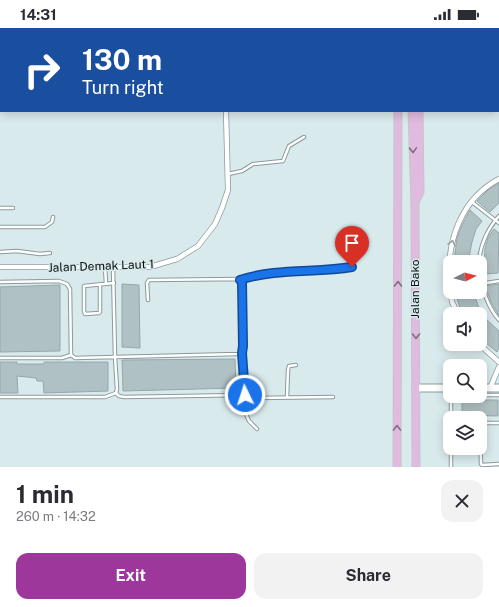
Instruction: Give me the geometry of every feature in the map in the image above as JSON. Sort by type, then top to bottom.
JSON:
[{"type":"main road","points":[[394,112],[395,193],[399,204]]},
{"type":"main road","name":"Jalan Bako","points":[[397,467],[399,204],[398,112]]},
{"type":"main road","name":"Jalan Bako","points":[[412,112],[415,203],[416,467]]},
{"type":"main road","points":[[415,203],[420,192],[419,112]]},
{"type":"street","name":"Jalan Demak Laut 1","points":[[0,267],[150,267],[177,259],[198,246],[215,224],[228,190],[226,112]]},
{"type":"street","points":[[450,255],[455,233],[460,220],[472,202],[485,188],[499,179]]},
{"type":"street","points":[[487,351],[499,362]]},
{"type":"street","points":[[499,367],[490,388],[499,388]]},
{"type":"street","points":[[416,388],[443,388]]},
{"type":"lane","points":[[227,174],[242,171],[253,164],[283,161],[289,146],[304,137]]},
{"type":"lane","points":[[472,202],[499,223]]},
{"type":"lane","points":[[0,208],[13,208]]},
{"type":"lane","points":[[480,255],[485,237],[499,216]]},
{"type":"lane","points":[[0,227],[45,227],[52,222],[53,217]]},
{"type":"lane","points":[[0,252],[17,251],[50,254]]},
{"type":"lane","points":[[105,267],[106,283]]},
{"type":"lane","points":[[113,267],[116,393]]},
{"type":"lane","points":[[148,300],[149,280],[240,280],[267,274],[352,267]]},
{"type":"lane","points":[[240,280],[242,282],[242,353],[245,412],[249,421],[257,428]]},
{"type":"lane","points":[[487,283],[499,281]]},
{"type":"lane","points":[[0,282],[59,282],[67,284],[70,289],[71,355]]},
{"type":"lane","points":[[100,284],[100,312],[85,314],[83,299],[84,286],[106,283],[114,283]]},
{"type":"lane","points":[[487,299],[499,320]]},
{"type":"lane","points":[[0,358],[62,358],[71,355],[75,358],[242,353]]},
{"type":"lane","points":[[287,397],[289,366],[296,364]]},
{"type":"lane","points":[[116,393],[119,396],[124,397],[245,395],[252,398],[333,397]]},
{"type":"lane","points":[[0,397],[105,397],[116,393]]},
{"type":"lane","points":[[487,395],[499,395]]},
{"type":"lane","points":[[487,423],[499,423]]},
{"type":"lane","points":[[451,455],[451,467]]},
{"type":"lane","points":[[481,455],[481,464],[499,464]]},
{"type":"building","points":[[499,183],[499,203],[490,212],[477,201],[488,190]]},
{"type":"building","points":[[470,210],[482,221],[476,229],[469,255],[455,255],[457,238]]},
{"type":"building","points":[[494,229],[499,233],[498,273],[487,274],[487,255],[485,255],[488,238]]},
{"type":"building","points":[[122,284],[139,285],[140,348],[122,347]]},
{"type":"building","points":[[499,284],[499,316],[491,302],[487,291],[487,286]]},
{"type":"building","points":[[60,285],[60,351],[0,352],[0,287]]},
{"type":"building","points":[[457,299],[476,299],[479,307],[460,307]]},
{"type":"building","points":[[487,320],[499,331],[499,348],[497,352],[487,344]]},
{"type":"building","points":[[235,359],[236,388],[123,391],[122,360]]},
{"type":"building","points":[[0,362],[17,362],[17,364],[44,364],[44,362],[108,362],[108,391],[44,393],[43,381],[37,381],[36,378],[17,376],[18,393],[0,393]]},
{"type":"building","points":[[487,400],[498,400],[498,416],[487,416],[487,411],[462,411],[462,403],[487,403]]},
{"type":"route","points":[[245,395],[242,353],[242,282],[240,280],[249,276],[352,267]]}]
